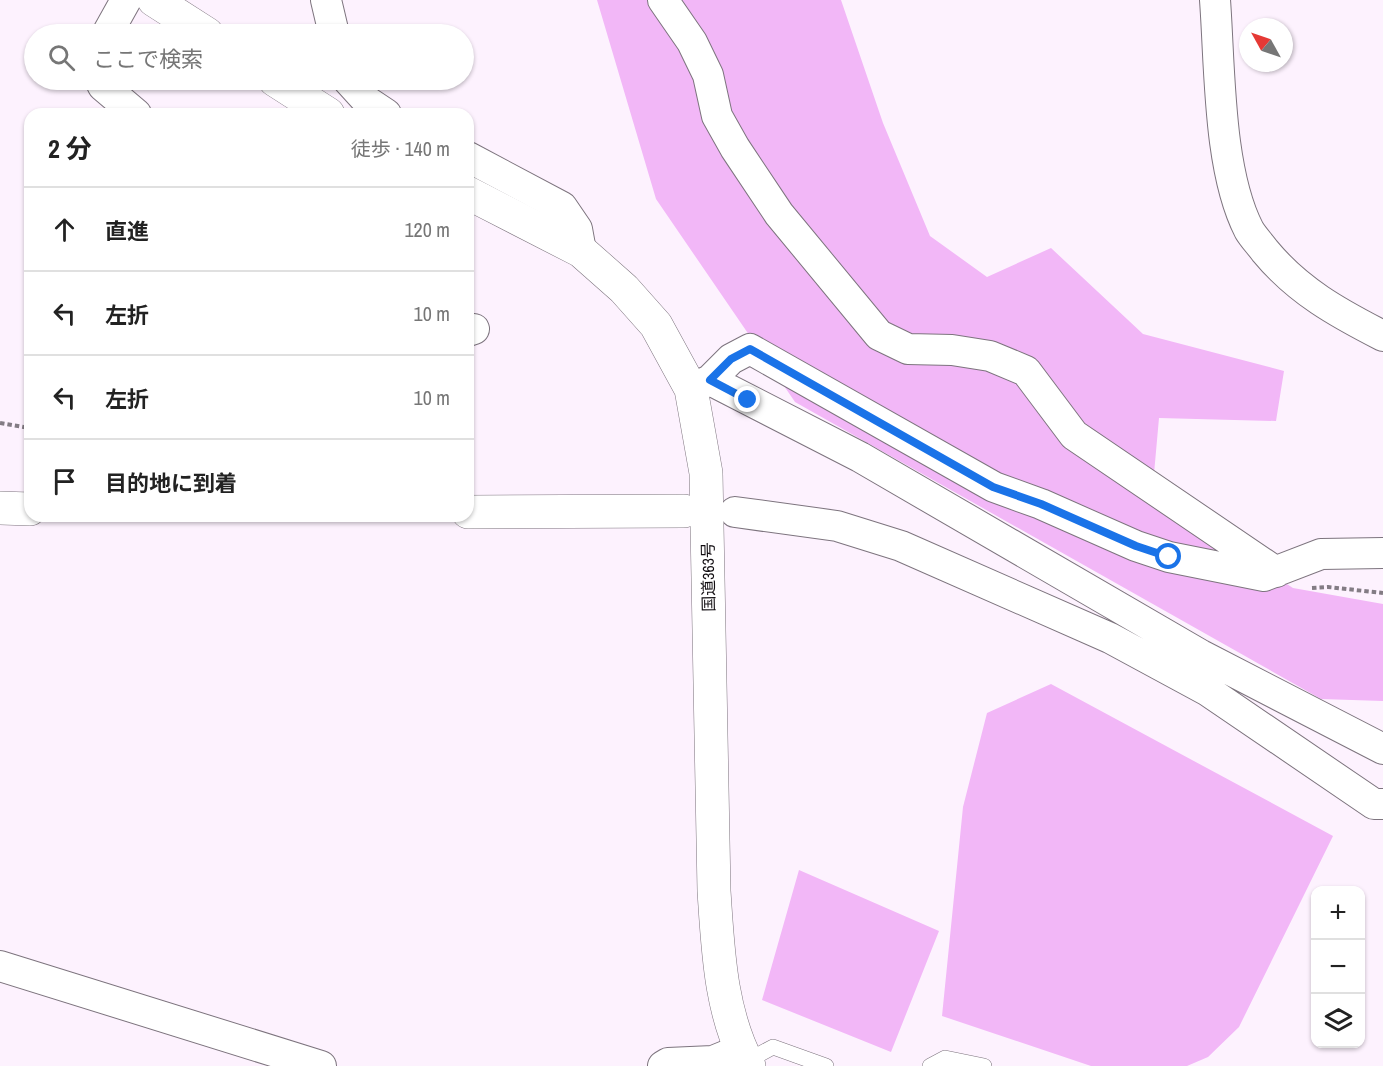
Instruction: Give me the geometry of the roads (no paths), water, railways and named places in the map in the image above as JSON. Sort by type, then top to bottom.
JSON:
[{"type":"main road","points":[[154,0],[191,24]]},
{"type":"main road","points":[[291,90],[319,108]]},
{"type":"main road","name":"国道363号","points":[[474,196],[581,251],[624,289],[656,325],[701,385],[706,474],[714,879],[718,959],[728,1010],[745,1059]]},
{"type":"main road","points":[[0,508],[24,509]]},
{"type":"main road","points":[[474,512],[684,512]]},
{"type":"street","points":[[112,24],[126,0]]},
{"type":"street","points":[[326,0],[332,24]]},
{"type":"street","points":[[663,0],[692,42],[708,75],[717,116],[735,148],[779,214],[879,335],[908,349],[952,350],[990,356],[1026,371],[1074,435],[1281,571]]},
{"type":"street","points":[[1215,0],[1231,172],[1241,212],[1250,232],[1276,265],[1311,296],[1383,336]]},
{"type":"street","points":[[108,90],[129,108]]},
{"type":"street","points":[[357,90],[377,108]]},
{"type":"street","points":[[474,161],[562,207],[577,229],[581,251]]},
{"type":"street","points":[[1383,553],[1322,554],[1281,571],[1252,575],[1169,557],[1125,542],[1041,504],[993,487],[750,349],[731,359],[701,385],[860,458],[1201,655],[1383,749]]},
{"type":"street","points":[[735,512],[837,526],[901,546],[1110,638],[1208,691],[1374,804],[1383,804]]},
{"type":"street","points":[[0,966],[321,1066]]},
{"type":"street","points":[[663,1066],[668,1063],[745,1059]]},
{"type":"lane","points":[[745,1059],[773,1047],[825,1066]]},
{"type":"lane","points":[[930,1066],[945,1058],[984,1066]]}]
